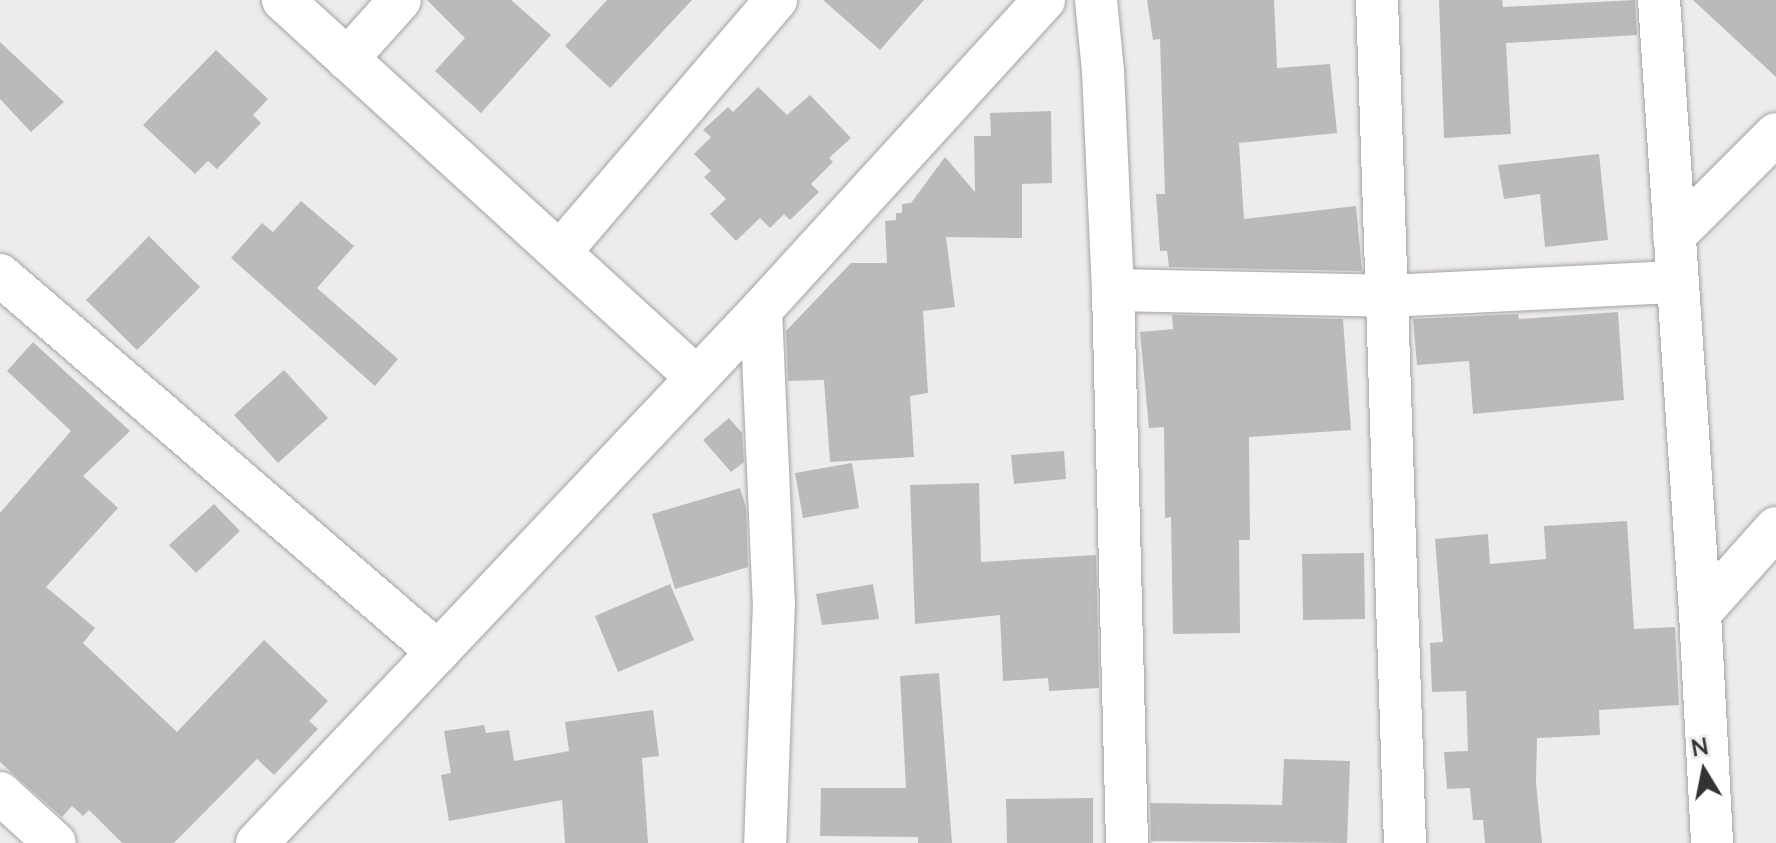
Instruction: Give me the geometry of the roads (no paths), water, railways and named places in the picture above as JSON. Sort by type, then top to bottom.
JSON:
[{"type":"street","points":[[283,0],[696,377]]},
{"type":"street","points":[[347,59],[400,0]]},
{"type":"street","points":[[560,252],[776,0]]},
{"type":"street","points":[[257,843],[761,310],[1044,0]]},
{"type":"street","points":[[1096,0],[1103,71],[1113,290],[1127,843]]},
{"type":"street","points":[[1377,0],[1405,843]]},
{"type":"street","points":[[1659,0],[1700,613],[1712,843]]},
{"type":"street","points":[[1674,236],[1776,134]]},
{"type":"street","points":[[0,275],[438,652]]},
{"type":"street","points":[[1113,290],[1388,296],[1678,282]]},
{"type":"street","points":[[761,310],[774,602],[765,843]]},
{"type":"street","points":[[1700,613],[1776,528]]},
{"type":"street","points":[[0,793],[55,843]]}]
